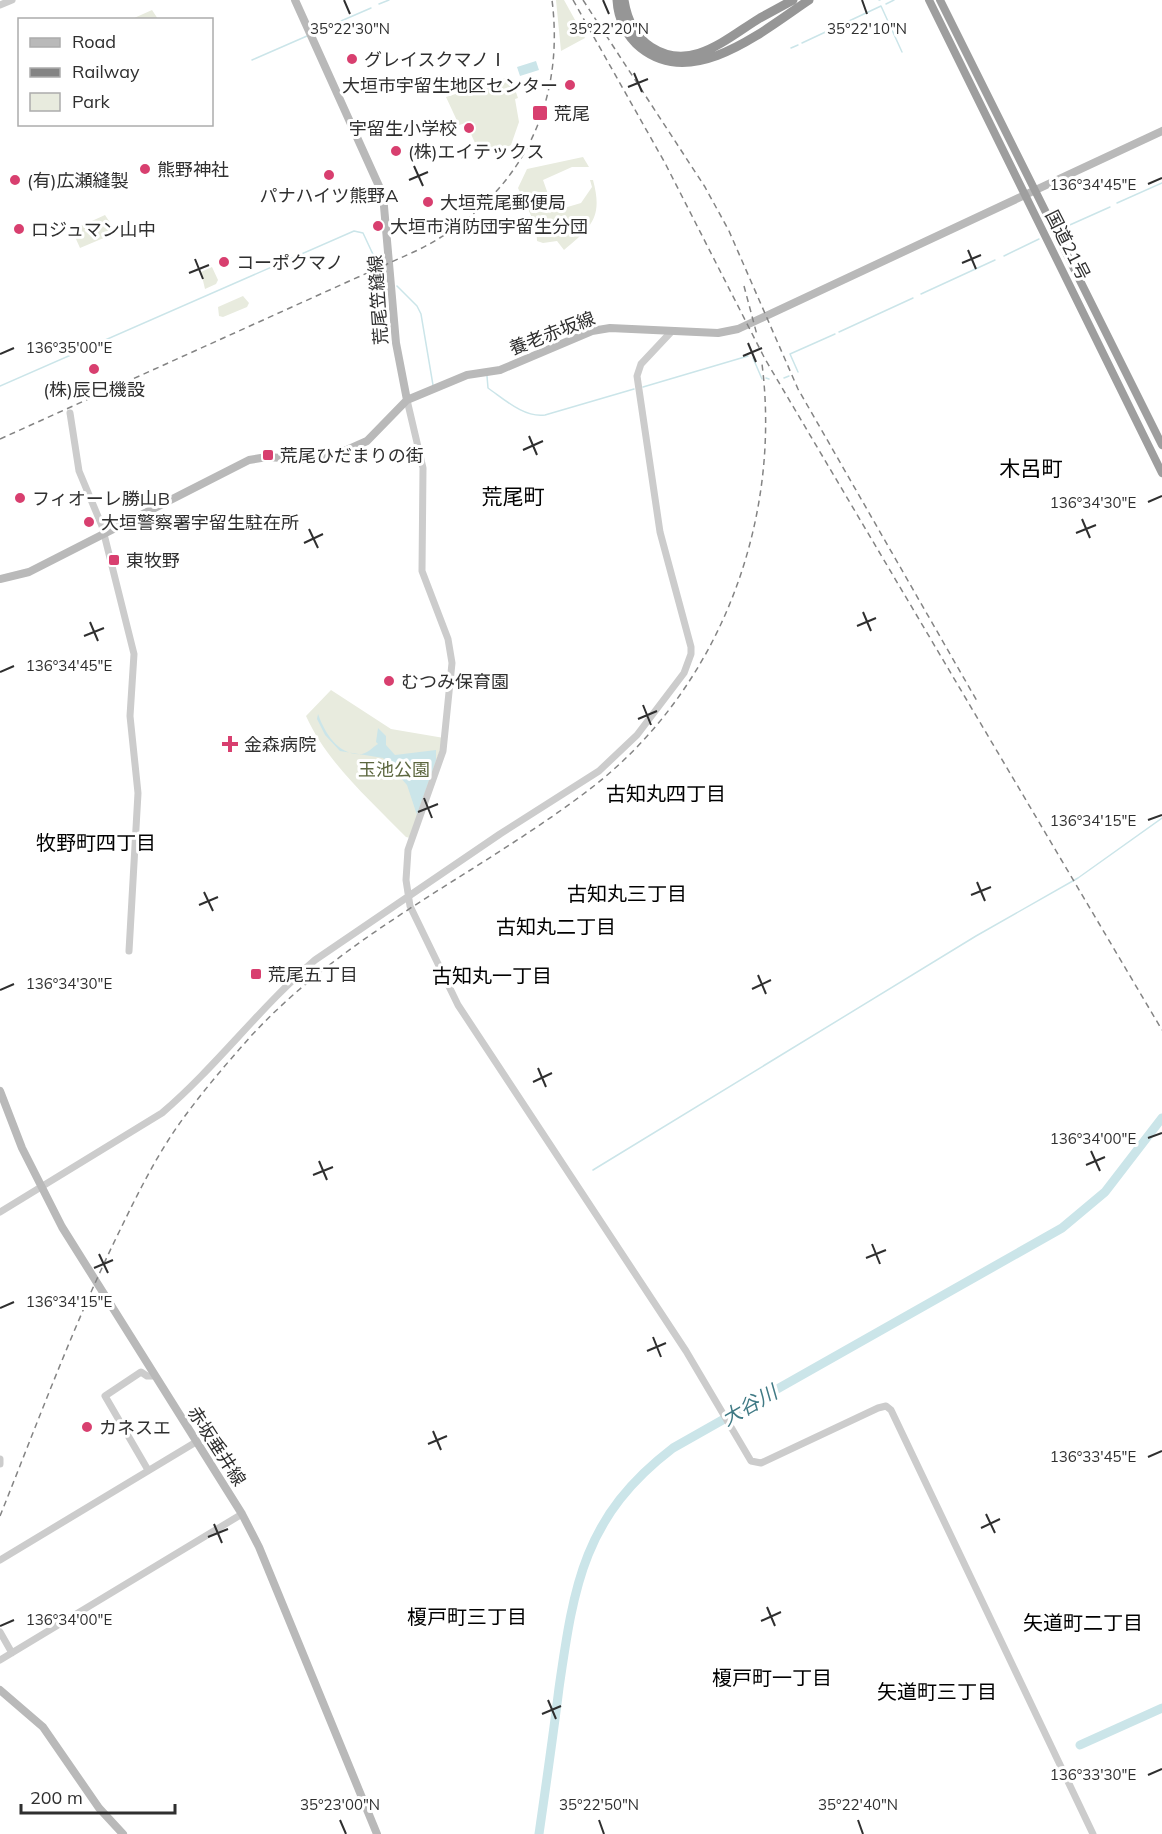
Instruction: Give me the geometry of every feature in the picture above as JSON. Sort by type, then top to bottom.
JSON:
[{"type":"highway","points":[[617,0],[624,28],[637,45],[661,60],[681,63],[724,54],[809,0]]},
{"type":"highway","points":[[624,0],[633,28],[645,42],[662,52],[681,56],[701,53],[719,46],[793,0]]},
{"type":"highway","name":"国道21号","points":[[929,0],[1162,473]]},
{"type":"highway","name":"国道21号","points":[[940,0],[1162,445]]},
{"type":"main road","name":"荒尾笠縫線","points":[[295,0],[383,195],[396,343],[407,400]]},
{"type":"main road","name":"養老赤坂線","points":[[0,579],[29,572],[249,460],[267,457],[322,460],[349,450],[379,432],[396,408],[407,400],[467,375],[500,370],[592,331],[610,328],[718,333],[738,329],[1162,130]]},
{"type":"main road","name":"赤坂垂井線","points":[[0,1091],[41,1188],[153,1376],[242,1514],[259,1547],[377,1834]]},
{"type":"main road","points":[[0,1690],[44,1727],[99,1808],[123,1834]]},
{"type":"street","points":[[0,5],[12,0]]},
{"type":"street","points":[[0,1212],[162,1113],[186,1093],[288,983],[315,960],[598,771],[637,735],[684,673],[691,654],[660,531],[637,376],[641,364],[672,331]]},
{"type":"street","points":[[407,400],[423,468],[422,572],[448,639],[453,663],[443,752],[408,850],[408,896],[419,927],[458,1005],[683,1346],[723,1411],[747,1456],[755,1464],[878,1408],[885,1406],[891,1410],[1093,1834]]},
{"type":"street","points":[[70,413],[81,476],[104,533],[135,663],[130,716],[138,793],[129,951]]},
{"type":"street","points":[[148,1470],[105,1396],[141,1372],[147,1376],[153,1376]]},
{"type":"street","points":[[0,1560],[196,1442]]},
{"type":"street","points":[[0,1459],[0,1464]]},
{"type":"street","points":[[0,1660],[242,1514]]},
{"type":"street","points":[[0,1632],[12,1653]]},
{"type":"green space","points":[[556,0],[564,0],[585,38],[561,51]]},
{"type":"green space","points":[[152,10],[157,18],[134,18]]},
{"type":"green space","points":[[506,78],[512,81],[518,98],[515,99],[519,122],[511,145],[480,154],[466,123],[459,125],[446,97]]},
{"type":"green space","points":[[583,157],[589,167],[572,167],[543,180],[554,211],[581,203],[592,187],[590,180],[593,180],[597,203],[593,220],[582,235],[564,250],[557,241],[543,243],[537,241],[536,226],[518,188],[527,169]]},
{"type":"green space","points":[[105,215],[111,224],[106,237],[80,248],[72,230]]},
{"type":"green space","points":[[212,267],[218,280],[216,284],[205,289],[201,272]]},
{"type":"green space","points":[[243,296],[249,303],[247,307],[223,317],[219,316],[218,307]]},
{"type":"green space","name":"玉池公園","points":[[331,690],[391,729],[444,738],[410,838],[406,837],[351,781],[315,733],[306,716]]},
{"type":"water","points":[[536,61],[539,70],[520,76],[517,67]]},
{"type":"water","points":[[318,714],[334,742],[351,753],[340,751],[325,735],[317,719]]},
{"type":"water","points":[[378,728],[386,736],[386,745],[395,755],[436,750],[436,760],[417,815],[407,785],[383,758],[357,754],[369,751],[378,744],[376,742]]},
{"type":"waterway","points":[[379,4],[389,0]]},
{"type":"waterway","points":[[886,4],[894,0]]},
{"type":"waterway","points":[[802,43],[881,6],[902,52]]},
{"type":"waterway","points":[[341,21],[371,8]]},
{"type":"waterway","points":[[252,60],[307,36]]},
{"type":"waterway","points":[[791,48],[798,45]]},
{"type":"waterway","points":[[1117,203],[1162,183]]},
{"type":"waterway","points":[[1063,228],[1110,207]]},
{"type":"waterway","points":[[0,386],[354,231],[363,233],[378,265]]},
{"type":"waterway","points":[[1004,256],[1039,239]]},
{"type":"waterway","points":[[921,294],[995,260]]},
{"type":"waterway","points":[[397,286],[417,306],[421,314],[433,385]]},
{"type":"waterway","points":[[839,332],[913,298]]},
{"type":"waterway","points":[[798,372],[790,354],[835,334]]},
{"type":"waterway","points":[[643,387],[748,356]]},
{"type":"waterway","points":[[753,358],[762,379]]},
{"type":"waterway","points":[[487,376],[488,388],[522,411],[537,415],[545,415],[634,389]]},
{"type":"waterway","points":[[784,378],[789,376]]},
{"type":"waterway","points":[[593,1170],[976,936],[1078,878],[1162,818]]},
{"type":"waterway","name":"大谷川","points":[[539,1834],[565,1651],[578,1584],[588,1554],[602,1526],[620,1500],[643,1474],[673,1448],[1062,1228],[1105,1192],[1162,1118]]},
{"type":"waterway","points":[[1080,1745],[1162,1708]]},
{"type":"railway","points":[[0,439],[418,250],[452,230],[482,206],[507,178],[527,148],[542,115],[551,79],[554,40],[552,0]]},
{"type":"railway","points":[[573,0],[665,163],[765,359],[1162,1030]]},
{"type":"railway","points":[[583,0],[705,187],[729,231],[798,389],[977,701]]},
{"type":"railway","points":[[744,286],[757,335]]},
{"type":"railway","points":[[0,1516],[104,1263],[149,1172],[182,1120],[215,1077],[251,1036],[329,965],[415,905],[548,820],[590,789],[635,749],[674,703],[706,653],[732,599],[750,542],[762,483],[766,424],[762,364]]},
{"type":"place","name":"グレイスクマノⅠ","points":[[352,59]]},
{"type":"place","name":"大垣市宇留生地区センター","points":[[570,85]]},
{"type":"place","name":"荒尾","points":[[540,113]]},
{"type":"place","name":"宇留生小学校","points":[[469,128]]},
{"type":"place","name":"(株)エイテックス","points":[[396,151]]},
{"type":"place","name":"熊野神社","points":[[145,169]]},
{"type":"place","name":"パナハイツ熊野A","points":[[329,175]]},
{"type":"place","name":"(有)広瀬縫製","points":[[15,180]]},
{"type":"place","name":"大垣荒尾郵便局","points":[[428,202]]},
{"type":"place","name":"大垣市消防団宇留生分団","points":[[378,226]]},
{"type":"place","name":"ロジュマン山中","points":[[19,229]]},
{"type":"place","name":"コーポクマノ","points":[[224,262]]},
{"type":"place","name":"(株)辰巳機設","points":[[94,369]]},
{"type":"place","name":"荒尾ひだまりの街","points":[[268,455]]},
{"type":"place","name":"フィオーレ勝山B","points":[[20,498]]},
{"type":"place","name":"大垣警察署宇留生駐在所","points":[[89,522]]},
{"type":"place","name":"東牧野","points":[[114,560]]},
{"type":"place","name":"むつみ保育園","points":[[389,681]]},
{"type":"place","name":"金森病院","points":[[230,744]]},
{"type":"place","name":"荒尾五丁目","points":[[256,974]]},
{"type":"place","name":"カネスエ","points":[[87,1427]]},
{"type":"district","name":"木呂町","points":[[1031,468]]},
{"type":"district","name":"荒尾町","points":[[513,496]]},
{"type":"district","name":"古知丸四丁目","points":[[666,793]]},
{"type":"district","name":"牧野町四丁目","points":[[96,842]]},
{"type":"district","name":"古知丸三丁目","points":[[627,893]]},
{"type":"district","name":"古知丸二丁目","points":[[556,926]]},
{"type":"district","name":"古知丸一丁目","points":[[492,975]]},
{"type":"district","name":"榎戸町三丁目","points":[[467,1616]]},
{"type":"district","name":"矢道町二丁目","points":[[1083,1622]]},
{"type":"district","name":"榎戸町一丁目","points":[[772,1677]]},
{"type":"district","name":"矢道町三丁目","points":[[937,1691]]}]
